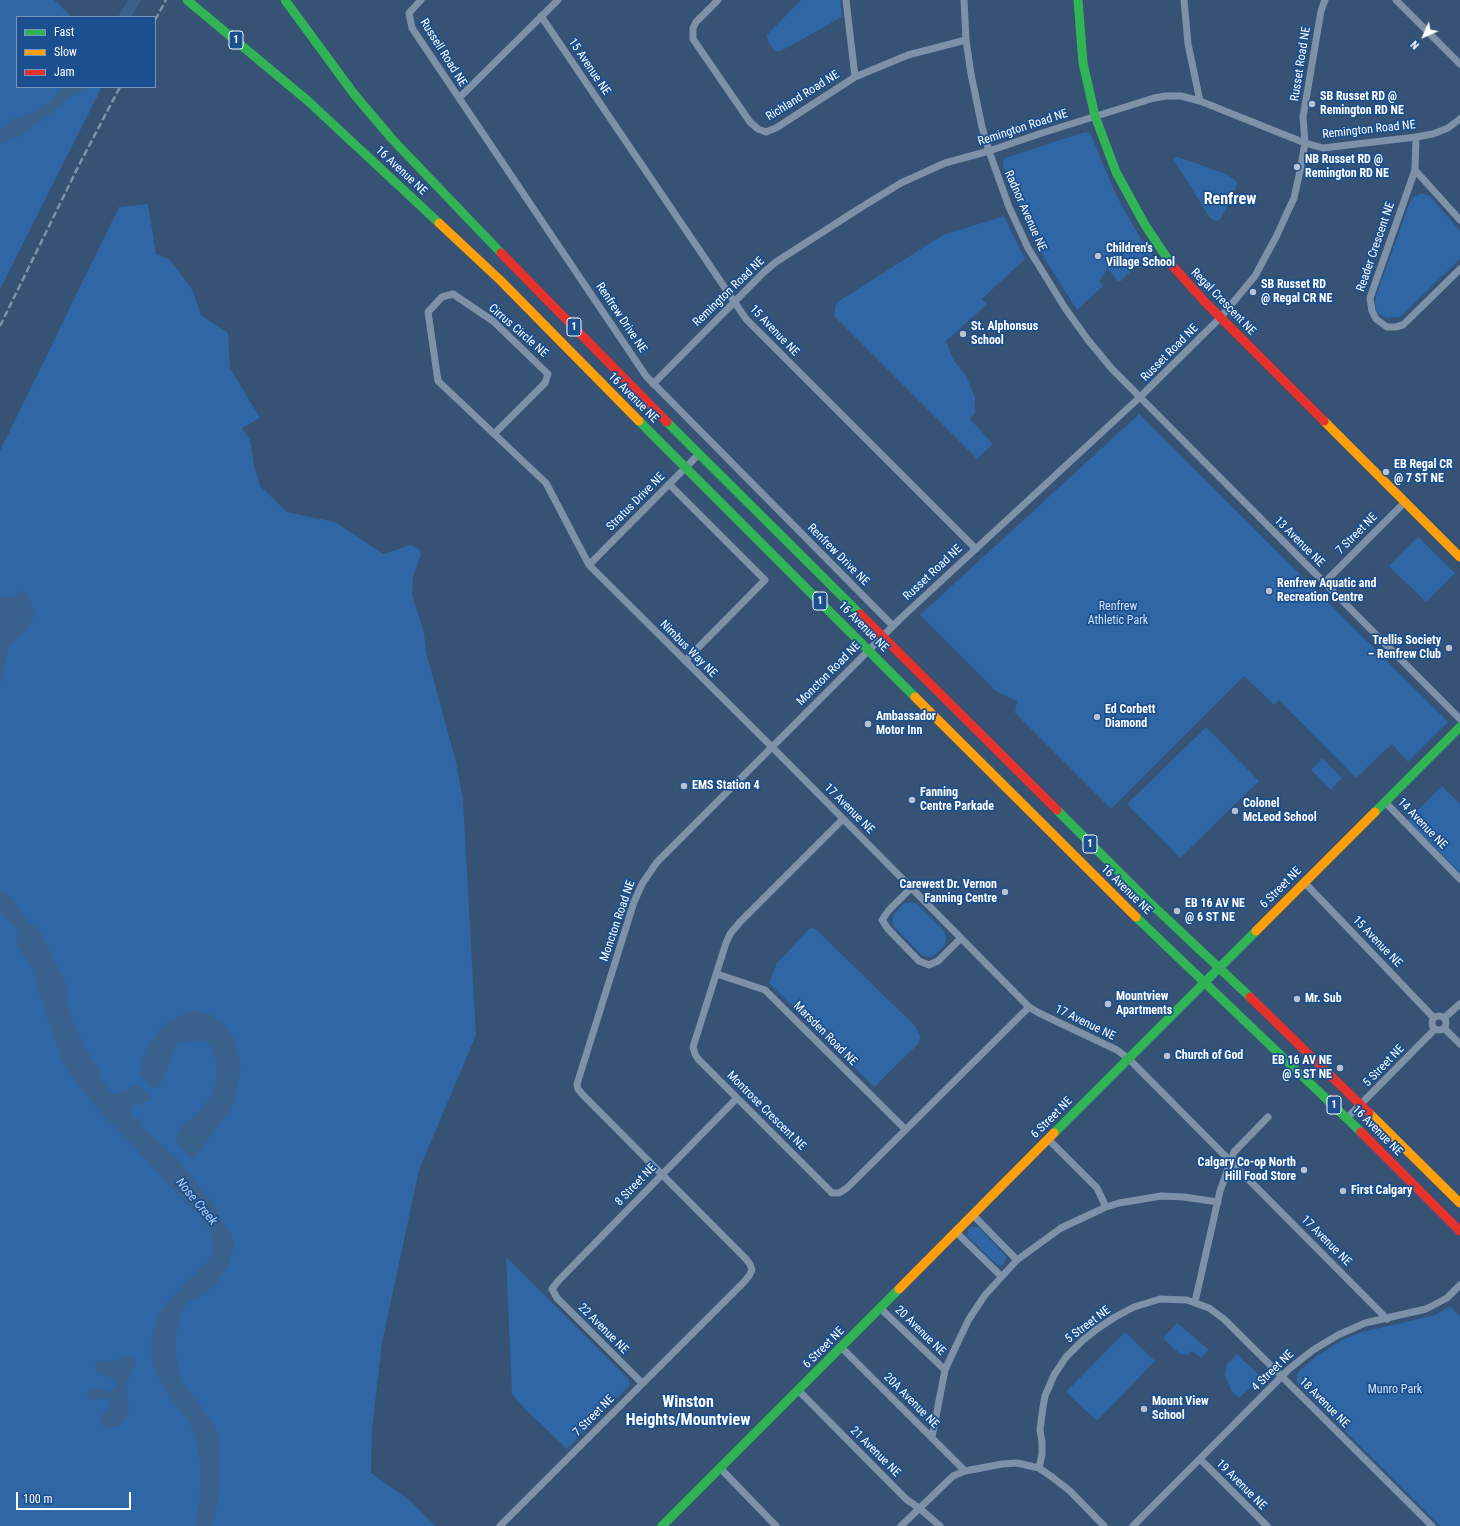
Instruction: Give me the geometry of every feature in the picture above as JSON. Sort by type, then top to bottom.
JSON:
[{"type":"main road","name":"16 Avenue NE","points":[[188,0],[308,100],[500,280],[685,468],[1137,918],[1347,1118],[1460,1231]]},
{"type":"main road","name":"16 Avenue NE","points":[[285,0],[350,89],[392,139],[466,218],[699,454],[1132,885],[1361,1105],[1460,1203]]},
{"type":"main road","name":"Regal Crescent NE","points":[[1078,0],[1083,63],[1095,116],[1116,172],[1145,225],[1168,260],[1220,318],[1460,557]]},
{"type":"main road","name":"6 Street NE","points":[[662,1526],[1460,727]]},
{"type":"street","name":"Russell Road NE","points":[[421,0],[409,13],[412,28],[459,98]]},
{"type":"street","points":[[459,98],[558,0]]},
{"type":"street","name":"Richland Road NE","points":[[718,0],[696,22],[693,28],[693,39],[750,122],[758,129],[766,132],[776,128],[855,77],[908,55],[966,40]]},
{"type":"street","points":[[846,0],[855,77]]},
{"type":"street","name":"Radnor Avenue NE","points":[[964,0],[966,40],[975,98],[989,151],[1009,207],[1028,248],[1050,286],[1088,340],[1112,369],[1140,397]]},
{"type":"street","points":[[1184,0],[1188,44],[1200,101]]},
{"type":"street","name":"Russet Road NE","points":[[883,636],[1140,397],[1220,318],[1255,276],[1276,237],[1294,198],[1305,143],[1303,117],[1321,11],[1325,0]]},
{"type":"street","points":[[1396,0],[1460,64]]},
{"type":"street","name":"15 Avenue NE","points":[[541,16],[746,320],[976,549]]},
{"type":"street","name":"Remington Road NE","points":[[653,384],[764,272],[776,262],[894,187],[945,163],[989,151],[1154,98],[1166,96],[1181,96],[1200,101],[1305,143],[1323,148],[1433,134],[1448,128],[1460,119]]},
{"type":"street","name":"Renfrew Drive NE","points":[[459,98],[653,384],[893,626]]},
{"type":"street","name":"Reader Crescent NE","points":[[1416,137],[1415,170],[1370,298],[1372,310],[1376,319],[1387,327],[1403,325],[1460,269]]},
{"type":"street","points":[[1415,170],[1460,220]]},
{"type":"street","name":"Cirrus Circle NE","points":[[494,434],[545,383],[548,374],[493,321],[453,294],[442,297],[428,312],[438,381],[494,434],[546,483],[589,565]]},
{"type":"street","name":"13 Avenue NE","points":[[1140,397],[1460,719]]},
{"type":"street","name":"Stratus Drive NE","points":[[589,565],[699,454]]},
{"type":"street","points":[[669,484],[765,580],[686,661]]},
{"type":"street","name":"7 Street NE","points":[[1324,582],[1405,502]]},
{"type":"street","name":"Nimbus Way NE","points":[[589,565],[772,747]]},
{"type":"street","name":"Moncton Road NE","points":[[662,1174],[583,1095],[578,1089],[577,1084],[634,902],[646,876],[657,862],[883,636]]},
{"type":"street","name":"17 Avenue NE","points":[[772,747],[1029,1006],[1039,1013],[1116,1050],[1128,1059],[1387,1318]]},
{"type":"street","name":"14 Avenue NE","points":[[1385,802],[1460,879]]},
{"type":"street","name":"Montrose Crescent NE","points":[[843,819],[735,928],[728,938],[693,1047],[695,1054],[737,1098],[832,1193],[839,1193],[847,1188],[1029,1006]]},
{"type":"street","name":"15 Avenue NE","points":[[1304,882],[1434,1018]]},
{"type":"street","points":[[911,888],[889,910],[882,920],[888,929],[919,960],[928,965],[938,960],[961,938]]},
{"type":"street","name":"Marsden Road NE","points":[[717,974],[765,990],[905,1129]]},
{"type":"street","points":[[1444,1018],[1460,1004]]},
{"type":"street","points":[[1444,1018],[1438,1016],[1434,1018],[1432,1023],[1435,1029],[1440,1030],[1444,1028]]},
{"type":"street","points":[[1444,1018],[1446,1022],[1444,1028]]},
{"type":"street","points":[[1444,1028],[1460,1044]]},
{"type":"street","name":"5 Street NE","points":[[1347,1118],[1435,1029]]},
{"type":"street","name":"8 Street NE","points":[[552,1289],[559,1280],[737,1098]]},
{"type":"street","points":[[1195,1302],[1218,1202],[1230,1162],[1234,1152],[1268,1117]]},
{"type":"street","points":[[1048,1139],[1097,1188],[1106,1207]]},
{"type":"street","name":"7 Street NE","points":[[500,1526],[743,1283],[752,1270],[746,1259],[662,1174]]},
{"type":"street","points":[[932,1438],[945,1370],[969,1319],[985,1294],[1017,1260],[1061,1228],[1106,1207],[1119,1203],[1162,1196],[1184,1197],[1218,1202]]},
{"type":"street","points":[[972,1215],[1017,1260]]},
{"type":"street","points":[[956,1232],[1001,1276]]},
{"type":"street","name":"4 Street NE","points":[[1134,1526],[1301,1359],[1332,1338],[1365,1323],[1430,1308],[1447,1298],[1460,1285]]},
{"type":"street","name":"22 Avenue NE","points":[[552,1289],[557,1298],[642,1383]]},
{"type":"street","name":"5 Street NE","points":[[1039,1468],[1042,1454],[1041,1419],[1045,1396],[1054,1375],[1074,1348],[1115,1316],[1143,1304],[1169,1299],[1195,1302]]},
{"type":"street","name":"18 Avenue NE","points":[[1195,1302],[1216,1312],[1432,1526]]},
{"type":"street","name":"20 Avenue NE","points":[[880,1308],[945,1370]]},
{"type":"street","name":"20A Avenue NE","points":[[841,1347],[965,1471]]},
{"type":"street","name":"21 Avenue NE","points":[[798,1390],[906,1499],[940,1526]]},
{"type":"street","name":"19 Avenue NE","points":[[1200,1459],[1267,1526]]},
{"type":"street","points":[[901,1526],[949,1479],[965,1471],[1010,1464],[1024,1464],[1039,1468],[1066,1488],[1104,1526]]},
{"type":"street","points":[[720,1468],[776,1526]]},
{"type":"green space","points":[[0,0],[54,0],[71,16],[16,16],[16,88],[101,88],[0,289]]},
{"type":"green space","points":[[801,0],[840,0],[842,17],[781,51],[776,51],[772,48],[767,35]]},
{"type":"green space","name":"Children's Village School","points":[[1085,132],[1091,135],[1116,195],[1152,256],[1144,264],[1138,264],[1121,281],[1118,281],[1107,268],[1100,281],[1103,286],[1077,310],[1046,261],[1030,231],[1012,189],[1003,165],[1003,161],[1005,158]]},
{"type":"green space","points":[[1178,157],[1226,174],[1236,181],[1237,184],[1231,200],[1218,221],[1210,218],[1174,160]]},
{"type":"green space","points":[[1419,194],[1429,195],[1460,231],[1460,259],[1400,317],[1387,318],[1379,314],[1376,310],[1376,296],[1410,202]]},
{"type":"green space","points":[[148,204],[156,254],[170,260],[192,289],[201,315],[228,333],[230,368],[260,418],[242,428],[250,440],[254,465],[260,486],[287,512],[335,522],[383,554],[411,545],[419,549],[421,555],[413,577],[412,594],[424,633],[426,652],[456,762],[463,800],[476,1035],[419,1170],[382,1343],[372,1430],[371,1473],[408,1499],[435,1526],[0,1526],[0,451],[119,207]]},
{"type":"green space","points":[[1004,216],[1025,259],[982,299],[987,304],[946,341],[954,361],[965,374],[975,397],[975,413],[970,419],[993,444],[977,459],[834,316],[836,303],[943,235]]},
{"type":"green space","name":"Renfrew Athletic Park","points":[[1139,414],[1448,722],[1408,762],[1392,744],[1356,778],[1279,700],[1274,705],[1244,676],[1111,809],[1015,713],[1017,701],[996,691],[920,615]]},
{"type":"green space","points":[[1418,537],[1455,573],[1426,602],[1389,566]]},
{"type":"green space","points":[[1206,727],[1259,781],[1180,858],[1127,804]]},
{"type":"green space","points":[[1322,758],[1342,778],[1331,790],[1311,770]]},
{"type":"green space","points":[[1442,786],[1460,804],[1460,873],[1408,820]]},
{"type":"green space","points":[[912,902],[917,904],[945,932],[946,939],[944,946],[932,957],[922,955],[894,927],[892,921],[894,914],[903,904]]},
{"type":"green space","points":[[810,928],[816,929],[915,1026],[920,1036],[919,1043],[874,1087],[769,983],[777,963]]},
{"type":"green space","points":[[971,1227],[978,1227],[1006,1256],[1003,1265],[997,1265],[968,1237],[968,1230]]},
{"type":"green space","points":[[506,1257],[630,1381],[629,1386],[567,1449],[526,1410],[512,1394]]},
{"type":"green space","name":"Munro Park","points":[[1450,1306],[1460,1316],[1460,1526],[1440,1526],[1297,1383],[1297,1374],[1317,1356],[1342,1340],[1362,1332],[1435,1315]]},
{"type":"green space","points":[[1177,1323],[1209,1350],[1201,1358],[1192,1351],[1187,1355],[1180,1354],[1164,1339],[1164,1337]]},
{"type":"green space","points":[[1125,1332],[1155,1361],[1097,1421],[1066,1392]]},
{"type":"green space","points":[[1237,1354],[1258,1374],[1258,1381],[1239,1398],[1232,1392],[1225,1376],[1227,1364]]},
{"type":"water","points":[[128,0],[141,0],[132,16],[119,16]]},
{"type":"water","points":[[62,88],[84,88],[77,95],[70,97],[62,105],[21,136],[12,138],[0,144],[0,130],[8,125],[9,121],[23,117],[38,110],[49,102]]},
{"type":"water","points":[[20,591],[29,594],[34,616],[28,628],[10,645],[7,651],[4,673],[0,683],[0,597],[13,597]]},
{"type":"water","name":"Nose Creek","points":[[0,889],[13,899],[26,920],[39,930],[66,985],[67,1003],[73,1021],[85,1049],[98,1068],[103,1081],[112,1093],[116,1095],[126,1091],[132,1085],[135,1085],[140,1087],[148,1095],[151,1100],[133,1106],[131,1108],[131,1114],[134,1118],[140,1119],[143,1127],[176,1158],[193,1177],[213,1203],[230,1233],[234,1244],[228,1266],[216,1283],[208,1291],[185,1305],[179,1320],[176,1336],[178,1371],[183,1383],[209,1418],[219,1436],[218,1499],[212,1526],[195,1526],[199,1507],[201,1475],[198,1445],[189,1422],[173,1401],[156,1373],[152,1360],[151,1340],[162,1309],[187,1281],[208,1262],[213,1250],[213,1242],[209,1230],[198,1214],[180,1197],[100,1112],[70,1074],[62,1060],[38,990],[32,967],[16,943],[18,934],[17,930],[0,911]]},
{"type":"water","points":[[192,1011],[212,1015],[225,1026],[233,1038],[241,1068],[235,1099],[228,1112],[193,1160],[178,1144],[176,1137],[180,1129],[199,1112],[211,1096],[216,1081],[216,1060],[211,1047],[205,1040],[180,1041],[177,1044],[160,1086],[157,1088],[152,1087],[139,1074],[146,1049],[160,1029],[172,1019]]},
{"type":"water","points":[[127,1355],[133,1356],[136,1362],[126,1384],[129,1413],[121,1425],[106,1428],[100,1423],[100,1418],[111,1407],[111,1403],[106,1398],[90,1400],[86,1396],[87,1392],[94,1388],[99,1388],[109,1392],[115,1388],[116,1385],[113,1378],[98,1374],[95,1366],[99,1361],[116,1361]]},
{"type":"railway","points":[[156,18],[166,0]]},
{"type":"railway","points":[[0,326],[80,163],[119,88]]},
{"type":"traffic: fast","points":[[187,0],[308,101],[439,223]]},
{"type":"traffic: fast","points":[[285,0],[354,94],[392,139],[501,253]]},
{"type":"traffic: fast","points":[[1078,0],[1083,63],[1095,116],[1116,172],[1145,225],[1171,264]]},
{"type":"traffic: fast","points":[[639,421],[915,697]]},
{"type":"traffic: fast","points":[[667,422],[860,614]]},
{"type":"traffic: fast","points":[[1375,812],[1460,727]]},
{"type":"traffic: fast","points":[[1057,810],[1148,901],[1250,997]]},
{"type":"traffic: fast","points":[[1136,917],[1361,1132]]},
{"type":"traffic: fast","points":[[1054,1133],[1256,931]]},
{"type":"traffic: fast","points":[[662,1526],[899,1289]]},
{"type":"traffic: slow","points":[[439,223],[500,280],[639,421]]},
{"type":"traffic: slow","points":[[1324,421],[1460,557]]},
{"type":"traffic: slow","points":[[915,697],[1136,917]]},
{"type":"traffic: slow","points":[[1256,931],[1375,812]]},
{"type":"traffic: slow","points":[[1369,1113],[1460,1203]]},
{"type":"traffic: slow","points":[[899,1289],[1054,1133]]},
{"type":"traffic: jam","points":[[501,253],[667,422]]},
{"type":"traffic: jam","points":[[1171,264],[1203,300],[1324,421]]},
{"type":"traffic: jam","points":[[860,614],[1057,810]]},
{"type":"traffic: jam","points":[[1250,997],[1369,1113]]},
{"type":"traffic: jam","points":[[1361,1132],[1460,1231]]},
{"type":"place","name":"SB Russet RD @ Remington RD NE","points":[[1312,104]]},
{"type":"place","name":"NB Russet RD @ Remington RD NE","points":[[1297,167]]},
{"type":"place","name":"Children's Village School","points":[[1098,256]]},
{"type":"place","name":"SB Russet RD @ Regal CR NE","points":[[1253,292]]},
{"type":"place","name":"St. Alphonsus School","points":[[963,334]]},
{"type":"place","name":"EB Regal CR @ 7 ST NE","points":[[1386,472]]},
{"type":"place","name":"Renfrew Aquatic and Recreation Centre","points":[[1269,591]]},
{"type":"place","name":"Trellis Society – Renfrew Club","points":[[1449,648]]},
{"type":"place","name":"Ed Corbett Diamond","points":[[1097,717]]},
{"type":"place","name":"Ambassador Motor Inn","points":[[868,724]]},
{"type":"place","name":"EMS Station 4","points":[[684,786]]},
{"type":"place","name":"Fanning Centre Parkade","points":[[912,800]]},
{"type":"place","name":"Colonel McLeod School","points":[[1235,811]]},
{"type":"place","name":"Carewest Dr. Vernon Fanning Centre","points":[[1005,892]]},
{"type":"place","name":"EB 16 AV NE @ 6 ST NE","points":[[1177,911]]},
{"type":"place","name":"Mr. Sub","points":[[1297,999]]},
{"type":"place","name":"Mountview Apartments","points":[[1108,1004]]},
{"type":"place","name":"Church of God","points":[[1167,1056]]},
{"type":"place","name":"EB 16 AV NE @ 5 ST NE","points":[[1340,1068]]},
{"type":"place","name":"Calgary Co-op North Hill Food Store","points":[[1304,1170]]},
{"type":"place","name":"First Calgary","points":[[1343,1191]]},
{"type":"place","name":"Mount View School","points":[[1144,1409]]},
{"type":"district","name":"Renfrew","points":[[1230,200]]},
{"type":"district","name":"Winston Heights/Mountview","points":[[688,1412]]}]
